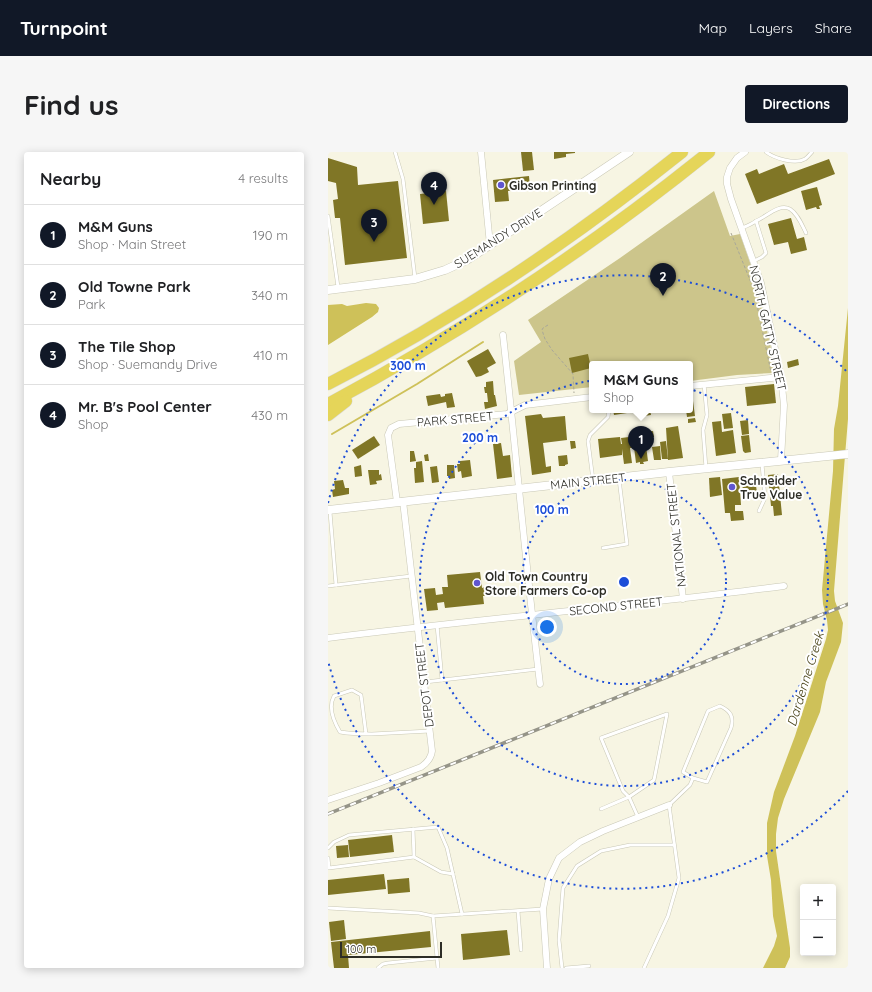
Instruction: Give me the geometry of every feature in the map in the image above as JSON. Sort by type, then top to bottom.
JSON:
[{"type":"highway","points":[[328,384],[363,367],[401,345],[515,274],[614,205],[682,152]]},
{"type":"highway","points":[[328,404],[465,326],[528,285],[615,224],[709,152]]},
{"type":"highway","points":[[328,415],[367,383]]},
{"type":"street","points":[[480,152],[490,245]]},
{"type":"street","name":"SUEMANDY DRIVE","points":[[328,290],[415,279],[445,270],[467,260],[629,152]]},
{"type":"street","name":"NORTH GATTY STREET","points":[[745,152],[733,163],[727,177],[727,184],[729,194],[754,261],[762,289],[781,377],[784,405],[781,460]]},
{"type":"street","points":[[503,336],[520,488],[531,615],[540,684]]},
{"type":"street","points":[[693,386],[781,377]]},
{"type":"street","name":"PARK STREET","points":[[400,502],[388,435],[391,428],[399,424],[507,414],[525,405],[589,397]]},
{"type":"street","name":"MAIN STREET","points":[[329,510],[618,477],[848,454]]},
{"type":"street","name":"NATIONAL STREET","points":[[669,472],[683,599]]},
{"type":"street","name":"DEPOT STREET","points":[[328,800],[420,767],[426,764],[432,756],[412,576],[400,502]]},
{"type":"street","name":"SECOND STREET","points":[[328,638],[417,627],[683,599],[784,586]]},
{"type":"street","points":[[547,968],[543,909],[548,879],[559,858],[580,842],[603,831],[669,805]]},
{"type":"lane","points":[[396,152],[403,179],[415,279]]},
{"type":"lane","points":[[766,152],[771,156],[795,161],[805,159],[812,152]]},
{"type":"lane","points":[[741,228],[778,208],[784,208],[790,209],[796,214],[806,233]]},
{"type":"lane","points":[[328,216],[338,289]]},
{"type":"lane","points":[[754,261],[766,253],[756,221]]},
{"type":"lane","points":[[704,384],[707,416],[703,430],[706,468]]},
{"type":"lane","points":[[593,480],[588,441],[590,435],[608,417],[609,413]]},
{"type":"lane","points":[[758,511],[765,498],[762,462]]},
{"type":"lane","points":[[603,548],[627,544],[618,477]]},
{"type":"lane","points":[[329,510],[336,585]]},
{"type":"lane","points":[[328,586],[412,576]]},
{"type":"lane","points":[[437,625],[442,680]]},
{"type":"lane","points":[[424,682],[538,669]]},
{"type":"lane","points":[[366,734],[361,695],[352,690],[334,696],[331,700],[332,716],[340,732],[366,734],[430,731]]},
{"type":"lane","points":[[720,706],[731,714],[733,720],[731,728],[707,782],[693,778],[683,772],[708,711],[720,706]]},
{"type":"lane","points":[[601,809],[629,797],[654,780],[667,714],[601,738],[623,791],[629,797],[638,817]]},
{"type":"lane","points":[[644,968],[668,916],[679,878],[669,805],[690,785],[693,778]]},
{"type":"lane","points":[[328,848],[334,842],[349,835],[438,827],[447,848],[462,914]]},
{"type":"lane","points":[[413,829],[414,857]]},
{"type":"lane","points":[[562,968],[559,940],[563,888],[577,866],[601,851],[630,846],[674,845]]},
{"type":"lane","points":[[328,858],[328,868],[414,857],[441,872],[453,874]]},
{"type":"lane","points":[[328,908],[418,913],[433,916],[543,909]]},
{"type":"lane","points":[[518,911],[521,950]]},
{"type":"lane","points":[[433,916],[438,968]]},
{"type":"lane","points":[[378,968],[383,964],[388,963],[437,958]]},
{"type":"lane","points":[[566,968],[589,966]]},
{"type":"path","points":[[731,233],[756,294],[772,378]]},
{"type":"path","points":[[548,325],[543,328],[543,334],[552,350],[572,374],[574,399]]},
{"type":"shaded area","points":[[714,191],[730,236],[740,234],[754,274],[775,371],[773,373],[737,375],[693,381],[693,361],[589,361],[589,387],[519,395],[514,361],[541,342],[528,320],[620,258]]},
{"type":"shaded area","points":[[366,303],[376,304],[379,308],[378,312],[328,345],[328,305],[342,304],[347,306]]},
{"type":"shaded area","points":[[848,308],[848,419],[834,591],[835,601],[843,623],[841,642],[826,682],[820,712],[784,799],[778,818],[776,851],[790,957],[785,968],[763,968],[774,946],[777,936],[773,916],[771,880],[767,856],[767,823],[774,792],[795,736],[828,630],[822,590],[833,471],[834,429],[838,406]]},
{"type":"building","points":[[521,152],[532,152],[534,170],[523,171]]},
{"type":"building","points":[[554,152],[575,153],[566,154],[566,157],[554,159]]},
{"type":"building","points":[[328,158],[357,167],[358,185],[398,181],[407,258],[345,265],[340,218],[335,218],[333,200],[338,199],[336,183],[328,181]]},
{"type":"building","points":[[829,159],[835,174],[757,204],[745,174],[757,169],[759,174],[784,164],[788,174]]},
{"type":"building","points":[[529,176],[530,188],[508,191],[509,201],[495,202],[493,180]]},
{"type":"building","points":[[817,187],[822,205],[819,206],[820,209],[817,209],[816,207],[806,210],[801,191]]},
{"type":"building","points":[[446,191],[449,221],[423,224],[420,194]]},
{"type":"building","points":[[791,218],[797,239],[804,237],[807,250],[791,254],[788,242],[774,245],[768,224]]},
{"type":"building","points":[[488,349],[496,363],[487,368],[489,372],[476,377],[467,361]]},
{"type":"building","points":[[588,354],[589,369],[572,373],[569,358]]},
{"type":"building","points":[[798,359],[799,365],[788,368],[787,362]]},
{"type":"building","points":[[493,381],[494,395],[497,406],[485,409],[484,402],[488,402],[487,393],[485,393],[484,387],[486,387],[486,382]]},
{"type":"building","points":[[774,384],[776,403],[747,406],[745,387]]},
{"type":"building","points":[[452,393],[455,407],[447,408],[446,402],[428,406],[426,396],[440,394],[441,397],[445,396],[445,394]]},
{"type":"building","points":[[693,401],[695,416],[687,417],[686,413],[693,413]]},
{"type":"building","points":[[614,413],[627,413],[614,415]]},
{"type":"building","points":[[636,413],[651,413],[651,415],[637,417]]},
{"type":"building","points":[[731,413],[733,428],[724,429],[722,414]]},
{"type":"building","points":[[541,414],[543,418],[565,416],[567,440],[543,443],[546,467],[551,466],[551,472],[532,475],[525,416]]},
{"type":"building","points":[[695,418],[696,422],[688,423],[688,419]]},
{"type":"building","points":[[748,420],[749,434],[742,435],[740,421]]},
{"type":"building","points":[[721,421],[722,432],[733,430],[736,453],[716,456],[712,422]]},
{"type":"building","points":[[678,426],[683,458],[668,460],[666,428]]},
{"type":"building","points":[[653,431],[654,437],[646,438],[646,432]]},
{"type":"building","points":[[749,435],[751,452],[745,453],[743,451],[741,436]]},
{"type":"building","points":[[374,436],[380,445],[358,459],[352,450]]},
{"type":"building","points":[[620,437],[622,444],[621,438],[629,437],[632,448],[630,448],[632,463],[624,464],[622,449],[622,455],[600,458],[598,439]]},
{"type":"building","points":[[570,441],[575,441],[576,448],[571,449]]},
{"type":"building","points":[[666,441],[668,459],[662,459],[660,442]]},
{"type":"building","points":[[501,443],[503,456],[510,455],[512,477],[497,479],[493,444]]},
{"type":"building","points":[[646,446],[648,461],[643,462],[644,464],[640,464],[640,462],[636,463],[634,447]]},
{"type":"building","points":[[660,446],[661,460],[654,460],[652,447]]},
{"type":"building","points":[[410,451],[414,451],[416,461],[410,462]]},
{"type":"building","points":[[428,454],[429,461],[425,461],[424,455]]},
{"type":"building","points":[[567,455],[568,464],[565,466],[559,466],[558,456]]},
{"type":"building","points":[[470,460],[472,476],[462,478],[461,471],[458,472],[457,464],[460,464],[460,461]]},
{"type":"building","points":[[422,461],[424,482],[415,483],[414,468],[416,468],[416,462]]},
{"type":"building","points":[[361,465],[362,476],[355,477],[354,467]]},
{"type":"building","points":[[447,465],[454,465],[455,478],[449,479],[449,476],[447,476]]},
{"type":"building","points":[[437,466],[439,482],[432,483],[430,467]]},
{"type":"building","points":[[368,470],[379,470],[379,475],[381,474],[382,480],[376,481],[377,484],[370,485]]},
{"type":"building","points":[[778,474],[782,515],[774,516],[773,506],[771,506],[768,475]]},
{"type":"building","points":[[720,477],[722,495],[710,497],[709,478]]},
{"type":"building","points":[[739,477],[741,505],[735,505],[735,511],[743,511],[744,520],[731,521],[730,513],[725,513],[722,479]]},
{"type":"building","points":[[755,478],[757,493],[743,494],[742,479]]},
{"type":"building","points":[[343,480],[345,488],[349,488],[349,494],[333,497],[332,490],[335,489],[334,481]]},
{"type":"building","points":[[480,572],[482,588],[485,587],[486,596],[483,596],[484,604],[445,608],[444,602],[437,603],[438,610],[427,611],[424,589],[435,588],[436,595],[443,594],[442,587],[448,587],[447,575]]},
{"type":"building","points":[[392,835],[394,852],[350,857],[348,840]]},
{"type":"building","points":[[348,845],[349,857],[337,858],[336,846]]},
{"type":"building","points":[[384,874],[386,889],[328,895],[328,880]]},
{"type":"building","points":[[409,878],[410,892],[388,894],[387,880]]},
{"type":"building","points":[[344,920],[346,939],[331,941],[329,922]]},
{"type":"building","points":[[507,930],[510,955],[463,960],[461,934]]},
{"type":"building","points":[[430,931],[431,947],[348,955],[349,968],[334,968],[331,942]]},
{"type":"waterway","points":[[332,434],[417,384],[483,342]]},
{"type":"railway","points":[[328,814],[848,604]]},
{"type":"place","name":"Gibson Printing","points":[[501,185]]},
{"type":"place","name":"Mr. B's Pool Center","points":[[434,205]]},
{"type":"place","name":"The Tile Shop","points":[[374,242]]},
{"type":"place","name":"Old Towne Park","points":[[663,296]]},
{"type":"place","name":"M&M Guns","points":[[641,459]]},
{"type":"place","name":"Schneider True Value","points":[[732,487]]},
{"type":"place","name":"Old Town Country Store Farmers Co-op","points":[[477,583]]},
{"type":"water label","name":"Dardenne Creek","points":[[805,679]]}]
